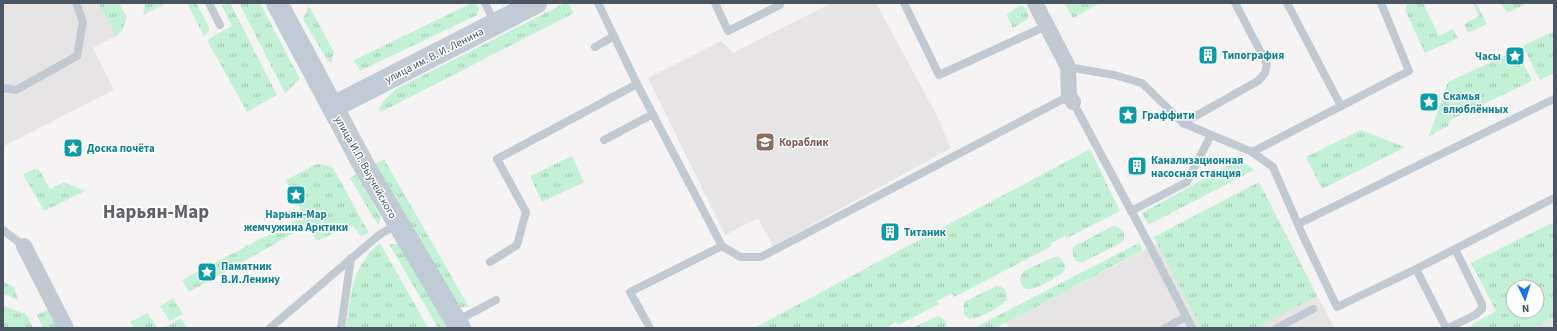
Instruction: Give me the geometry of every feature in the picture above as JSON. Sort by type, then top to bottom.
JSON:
[{"type":"main road","name":"улица И.П. Выучейского","points":[[277,3],[362,162],[458,325]]},
{"type":"main road","name":"улица им. В. И. Ленина","points":[[333,107],[536,3]]},
{"type":"street","points":[[1036,3],[1046,26],[1068,67],[1071,99]]},
{"type":"street","points":[[24,246],[66,328]]},
{"type":"lane","points":[[3,88],[16,90],[78,56],[83,22],[76,3]]},
{"type":"lane","points":[[209,3],[220,25]]},
{"type":"lane","points":[[485,3],[495,24]]},
{"type":"lane","points":[[598,3],[637,84],[722,246],[740,257],[760,257],[957,155],[1071,99],[1192,328]]},
{"type":"lane","points":[[715,3],[728,31],[780,6],[780,3]]},
{"type":"lane","points":[[904,3],[939,75],[1046,26]]},
{"type":"lane","points":[[1183,123],[1258,81],[1265,73],[1267,64],[1235,3]]},
{"type":"lane","points":[[1287,3],[1341,106]]},
{"type":"lane","points":[[1252,152],[1409,70],[1381,3]]},
{"type":"lane","points":[[595,47],[614,36]]},
{"type":"lane","points":[[1068,67],[1114,75],[1142,83],[1183,123],[1252,152],[1273,167],[1337,307],[1416,269],[1554,198]]},
{"type":"lane","points":[[490,262],[517,245],[526,212],[497,159],[637,84]]},
{"type":"lane","points":[[1298,224],[1554,99]]},
{"type":"lane","points":[[604,140],[653,114]]},
{"type":"lane","points":[[1131,211],[1187,182],[1212,135]]},
{"type":"lane","points":[[270,328],[379,235],[398,223]]},
{"type":"lane","points":[[3,230],[24,246]]},
{"type":"lane","points":[[650,328],[630,292],[722,246]]},
{"type":"lane","points":[[1416,269],[1447,328],[1475,315],[1482,309],[1482,304],[1455,249]]},
{"type":"lane","points":[[341,328],[351,258]]},
{"type":"lane","points":[[458,325],[496,300]]},
{"type":"lane","points":[[1277,328],[1314,309]]},
{"type":"lane","points":[[1165,328],[1186,317]]},
{"type":"shaded area","points":[[3,3],[98,3],[116,36],[93,48],[114,90],[4,146]]},
{"type":"shaded area","points":[[832,3],[876,3],[936,114],[951,148],[773,246],[758,218],[725,235],[648,78],[721,41],[733,53]]},
{"type":"shaded area","points":[[1262,188],[1334,328],[1009,328],[1006,323]]},
{"type":"shaded area","points":[[1554,317],[1554,328],[1533,328]]},
{"type":"green space","points":[[98,3],[119,3],[127,18],[122,31],[116,36]]},
{"type":"green space","points":[[145,3],[167,3],[143,15]]},
{"type":"green space","points":[[187,3],[196,3],[209,27],[209,31],[204,36]]},
{"type":"green space","points":[[230,3],[277,95],[247,112],[207,40],[232,26],[222,6]]},
{"type":"green space","points":[[239,3],[260,3],[300,79],[285,93]]},
{"type":"green space","points":[[472,3],[475,3],[479,9],[477,15],[360,71],[354,60]]},
{"type":"green space","points":[[565,3],[568,3],[574,13],[381,112],[379,108],[384,100],[396,89]]},
{"type":"green space","points":[[1064,3],[1100,3],[1073,18]]},
{"type":"green space","points":[[1408,3],[1423,3],[1439,36],[1453,29],[1458,38],[1425,53],[1405,10]]},
{"type":"green space","points":[[1473,3],[1476,3],[1487,24],[1468,33],[1464,24],[1479,16]]},
{"type":"green space","points":[[1501,3],[1523,3],[1524,5],[1507,13]]},
{"type":"green space","points":[[1022,5],[1028,12],[1028,19],[1013,28],[1006,14]]},
{"type":"green space","points":[[309,6],[334,52],[331,63],[326,58],[303,19]]},
{"type":"green space","points":[[1554,31],[1554,73],[1540,80],[1523,46]]},
{"type":"green space","points":[[1517,50],[1532,81],[1450,120],[1448,126],[1429,136],[1448,82]]},
{"type":"green space","points":[[1361,130],[1405,147],[1322,189],[1306,157]]},
{"type":"green space","points":[[1090,149],[1120,211],[1067,238],[1065,236],[1051,243],[1052,246],[954,297],[952,293],[937,301],[939,304],[898,325],[896,322],[885,328],[754,328]]},
{"type":"green space","points":[[572,156],[584,182],[542,202],[530,176]]},
{"type":"green space","points":[[384,159],[469,307],[459,307],[376,164]]},
{"type":"green space","points":[[1240,159],[1254,170],[1148,225],[1142,213]]},
{"type":"green space","points":[[317,164],[330,166],[333,168],[369,233],[361,236],[353,226],[349,226],[317,241],[308,225],[189,292],[182,280],[304,216],[286,180]]},
{"type":"green space","points":[[34,169],[40,171],[50,189],[64,182],[85,191],[44,211],[23,174]]},
{"type":"green space","points":[[357,174],[381,218],[378,225],[350,178]]},
{"type":"green space","points":[[1259,182],[1317,296],[1257,328],[1201,328],[1154,237]]},
{"type":"green space","points":[[1554,222],[1554,317],[1533,328],[1471,328],[1473,324],[1496,311],[1471,263]]},
{"type":"green space","points":[[1113,226],[1118,227],[1124,232],[1124,239],[1121,243],[1083,262],[1075,260],[1073,256],[1073,247]]},
{"type":"green space","points":[[380,243],[428,328],[346,328],[354,281],[358,271],[371,252]]},
{"type":"green space","points":[[1139,243],[1143,250],[1006,323],[995,328],[974,328]]},
{"type":"green space","points":[[389,244],[398,244],[447,328],[438,328]]},
{"type":"green space","points":[[1056,256],[1064,263],[1065,269],[1055,278],[1038,287],[1030,289],[1027,289],[1022,285],[1021,276],[1024,271]]},
{"type":"green space","points":[[3,282],[14,287],[18,300],[3,294]]},
{"type":"green space","points":[[996,286],[1003,288],[1006,291],[1007,299],[1004,303],[982,316],[976,318],[967,317],[963,308],[966,301]]},
{"type":"green space","points":[[173,298],[183,314],[170,321],[160,306]]},
{"type":"green space","points":[[3,306],[26,314],[33,328],[3,328]]},
{"type":"green space","points":[[48,309],[58,328],[43,328],[37,315]]},
{"type":"green space","points":[[148,313],[157,328],[134,328],[130,322]]},
{"type":"green space","points":[[938,316],[945,320],[947,328],[912,328]]},
{"type":"green space","points":[[181,318],[187,328],[164,328]]},
{"type":"place","name":"Типография","points":[[1208,55]]},
{"type":"place","name":"Часы","points":[[1515,56]]},
{"type":"place","name":"Скамья влюблённых","points":[[1429,102]]},
{"type":"place","name":"Граффити","points":[[1128,115]]},
{"type":"place","name":"Кораблик","points":[[765,142]]},
{"type":"place","name":"Доска почёта","points":[[73,148]]},
{"type":"place","name":"Канализационная насосная станция","points":[[1137,166]]},
{"type":"place","name":"Нарьян-Мар жемчужина Арктики","points":[[296,195]]},
{"type":"place","name":"Титаник","points":[[890,232]]},
{"type":"place","name":"Памятник В.И.Ленину","points":[[207,272]]},
{"type":"district","name":"Нарьян-Мар","points":[[156,211]]}]
